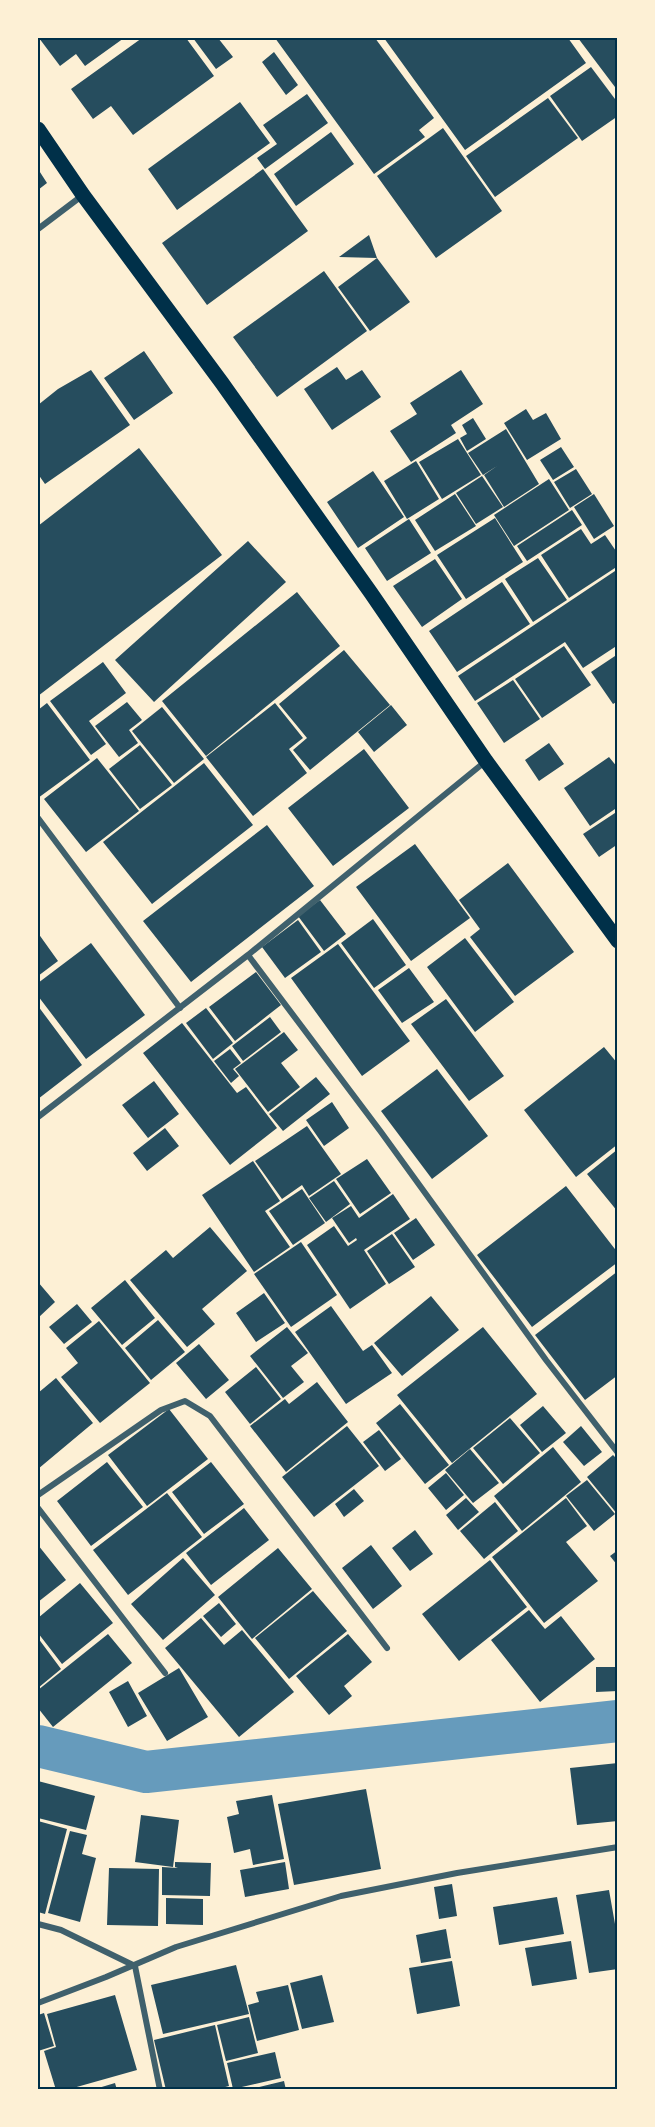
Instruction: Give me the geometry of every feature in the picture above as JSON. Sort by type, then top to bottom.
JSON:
[{"type":"main road","points":[[38,129],[82,195],[229,393],[371,592],[486,761],[618,941]]},
{"type":"street","points":[[38,229],[82,195]]},
{"type":"street","points":[[38,1117],[248,955],[486,761]]},
{"type":"street","points":[[38,818],[180,1008]]},
{"type":"street","points":[[248,955],[381,1132],[546,1360],[618,1453]]},
{"type":"street","points":[[38,1495],[161,1410],[185,1401],[210,1416],[387,1648]]},
{"type":"street","points":[[38,1508],[165,1673]]},
{"type":"street","points":[[38,2003],[135,1966],[176,1947],[341,1896],[457,1873],[618,1847]]},
{"type":"street","points":[[38,1924],[61,1930],[135,1966]]},
{"type":"street","points":[[135,1966],[160,2090]]},
{"type":"building","points":[[39,38],[124,38],[85,66],[76,54],[60,66]]},
{"type":"building","points":[[142,38],[186,38],[214,76],[133,135],[111,106],[93,119],[71,89]]},
{"type":"building","points":[[193,38],[218,38],[233,57],[216,69]]},
{"type":"building","points":[[275,38],[375,38],[434,118],[419,130],[425,137],[374,174]]},
{"type":"building","points":[[384,38],[568,38],[586,63],[465,150]]},
{"type":"building","points":[[578,38],[618,38],[618,91]]},
{"type":"building","points":[[274,52],[298,85],[286,95],[262,62]]},
{"type":"building","points":[[591,67],[618,103],[618,116],[582,141],[550,96]]},
{"type":"building","points":[[307,94],[328,123],[265,169],[257,158],[277,144],[263,125]]},
{"type":"building","points":[[548,98],[578,138],[495,197],[466,156]]},
{"type":"building","points":[[240,102],[270,143],[177,210],[148,169]]},
{"type":"building","points":[[443,128],[502,211],[436,258],[377,176]]},
{"type":"building","points":[[331,132],[354,164],[296,206],[274,174]]},
{"type":"building","points":[[38,169],[47,183],[38,190]]},
{"type":"building","points":[[263,169],[308,231],[207,305],[162,243]]},
{"type":"building","points":[[369,235],[377,258],[339,257]]},
{"type":"building","points":[[377,258],[410,302],[370,331],[338,287]]},
{"type":"building","points":[[324,271],[367,331],[277,397],[233,337]]},
{"type":"building","points":[[144,351],[173,393],[134,420],[104,378]]},
{"type":"building","points":[[337,367],[346,380],[362,370],[381,397],[332,430],[304,389]]},
{"type":"building","points":[[91,370],[130,425],[45,484],[38,474],[38,405],[58,389]]},
{"type":"building","points":[[461,370],[483,404],[451,425],[456,433],[411,462],[390,431],[417,414],[410,403]]},
{"type":"building","points":[[526,409],[533,420],[546,413],[561,439],[527,460],[504,423]]},
{"type":"building","points":[[473,418],[486,439],[467,451],[460,438],[467,434],[462,425]]},
{"type":"building","points":[[506,429],[539,484],[504,507],[484,475],[497,466],[483,475],[468,453]]},
{"type":"building","points":[[458,439],[481,475],[442,499],[419,462]]},
{"type":"building","points":[[561,447],[574,467],[553,480],[540,460]]},
{"type":"building","points":[[139,448],[222,555],[38,696],[38,526]]},
{"type":"building","points":[[416,461],[439,499],[407,519],[384,481]]},
{"type":"building","points":[[576,469],[592,494],[570,508],[554,482]]},
{"type":"building","points":[[373,471],[404,517],[358,548],[327,502]]},
{"type":"building","points":[[482,476],[503,507],[476,524],[456,493]]},
{"type":"building","points":[[549,479],[569,510],[514,546],[494,515]]},
{"type":"building","points":[[455,494],[476,526],[435,551],[415,520]]},
{"type":"building","points":[[594,494],[614,526],[594,539],[574,507]]},
{"type":"building","points":[[572,510],[582,525],[527,561],[517,546]]},
{"type":"building","points":[[495,518],[523,562],[466,599],[437,555]]},
{"type":"building","points":[[409,519],[431,553],[387,581],[365,548]]},
{"type":"building","points":[[581,529],[591,544],[605,535],[618,554],[618,566],[569,598],[541,555]]},
{"type":"building","points":[[248,541],[286,582],[154,702],[115,660]]},
{"type":"building","points":[[538,558],[567,600],[533,622],[505,579]]},
{"type":"building","points":[[435,559],[462,599],[422,627],[393,586]]},
{"type":"building","points":[[618,569],[618,645],[583,668],[565,642],[475,701],[458,676]]},
{"type":"building","points":[[502,582],[530,624],[457,672],[429,631]]},
{"type":"building","points":[[297,592],[340,646],[206,756],[162,701]]},
{"type":"building","points":[[564,646],[591,685],[542,718],[515,679]]},
{"type":"building","points":[[344,650],[390,705],[310,770],[293,750],[307,738],[279,704]]},
{"type":"building","points":[[618,654],[618,701],[613,704],[591,672]]},
{"type":"building","points":[[103,662],[126,693],[89,721],[106,744],[91,755],[50,701]]},
{"type":"building","points":[[513,680],[540,719],[504,743],[477,703]]},
{"type":"building","points":[[127,702],[142,720],[129,730],[138,743],[119,757],[95,726]]},
{"type":"building","points":[[47,703],[90,760],[38,798],[38,710]]},
{"type":"building","points":[[275,703],[303,738],[289,749],[307,773],[253,816],[206,757]]},
{"type":"building","points":[[391,705],[407,725],[374,752],[358,732]]},
{"type":"building","points":[[162,707],[204,759],[174,783],[132,731]]},
{"type":"building","points":[[549,743],[564,764],[539,781],[525,760]]},
{"type":"building","points":[[140,745],[172,785],[140,809],[109,769]]},
{"type":"building","points":[[364,749],[409,808],[333,866],[288,808]]},
{"type":"building","points":[[609,757],[618,768],[618,807],[590,826],[564,788]]},
{"type":"building","points":[[97,758],[139,811],[86,852],[44,799]]},
{"type":"building","points":[[204,763],[253,825],[152,904],[103,842]]},
{"type":"building","points":[[618,811],[618,844],[599,857],[583,834]]},
{"type":"building","points":[[267,825],[314,886],[191,982],[143,921]]},
{"type":"building","points":[[415,844],[470,918],[411,961],[356,887]]},
{"type":"building","points":[[508,863],[574,952],[515,996],[470,937],[480,929],[459,900]]},
{"type":"building","points":[[320,900],[346,934],[324,951],[298,916]]},
{"type":"building","points":[[373,919],[406,965],[374,988],[341,943]]},
{"type":"building","points":[[298,920],[321,952],[285,978],[262,947]]},
{"type":"building","points":[[38,933],[58,961],[38,976]]},
{"type":"building","points":[[465,938],[514,1002],[475,1032],[427,967]]},
{"type":"building","points":[[91,943],[145,1015],[86,1059],[38,996],[38,983]]},
{"type":"building","points":[[338,944],[410,1041],[362,1076],[291,978]]},
{"type":"building","points":[[409,968],[434,1002],[402,1023],[378,990]]},
{"type":"building","points":[[256,972],[281,1005],[235,1041],[209,1007]]},
{"type":"building","points":[[446,999],[504,1076],[469,1101],[411,1024]]},
{"type":"building","points":[[38,1006],[82,1065],[38,1099]]},
{"type":"building","points":[[206,1008],[233,1043],[213,1059],[186,1023]]},
{"type":"building","points":[[270,1017],[281,1032],[243,1061],[232,1046]]},
{"type":"building","points":[[182,1023],[237,1093],[246,1087],[277,1128],[230,1165],[143,1053]]},
{"type":"building","points":[[284,1032],[298,1050],[281,1063],[300,1087],[268,1112],[235,1069]]},
{"type":"building","points":[[604,1047],[618,1064],[618,1144],[576,1177],[524,1110]]},
{"type":"building","points":[[230,1049],[241,1063],[233,1069],[239,1076],[231,1083],[214,1061]]},
{"type":"building","points":[[437,1069],[488,1136],[432,1179],[381,1111]]},
{"type":"building","points":[[316,1077],[330,1094],[283,1131],[269,1114]]},
{"type":"building","points":[[154,1081],[179,1114],[148,1138],[122,1105]]},
{"type":"building","points":[[332,1102],[349,1128],[324,1146],[306,1120]]},
{"type":"building","points":[[307,1126],[341,1174],[309,1196],[302,1185],[282,1199],[255,1161]]},
{"type":"building","points":[[165,1128],[179,1146],[147,1171],[133,1153]]},
{"type":"building","points":[[618,1149],[618,1212],[587,1174]]},
{"type":"building","points":[[367,1159],[391,1193],[360,1214],[336,1179]]},
{"type":"building","points":[[253,1161],[280,1201],[265,1211],[290,1247],[254,1272],[202,1195]]},
{"type":"building","points":[[334,1181],[350,1204],[326,1222],[309,1198]]},
{"type":"building","points":[[566,1186],[618,1253],[618,1262],[532,1327],[477,1255]]},
{"type":"building","points":[[302,1189],[325,1223],[293,1245],[269,1211]]},
{"type":"building","points":[[393,1194],[410,1219],[364,1250],[386,1284],[350,1309],[307,1245],[334,1226],[348,1246],[357,1240],[356,1238],[349,1243],[332,1218],[351,1206],[359,1218]]},
{"type":"building","points":[[416,1218],[435,1245],[413,1260],[394,1233]]},
{"type":"building","points":[[210,1227],[247,1271],[202,1309],[215,1324],[187,1347],[130,1280],[166,1250],[173,1258]]},
{"type":"building","points":[[392,1234],[415,1267],[389,1284],[367,1251]]},
{"type":"building","points":[[301,1242],[337,1295],[291,1327],[254,1274]]},
{"type":"building","points":[[618,1271],[618,1375],[585,1400],[535,1335]]},
{"type":"building","points":[[125,1280],[155,1318],[122,1345],[91,1308]]},
{"type":"building","points":[[38,1282],[55,1302],[38,1318]]},
{"type":"building","points":[[264,1293],[285,1323],[256,1342],[236,1313]]},
{"type":"building","points":[[431,1296],[459,1330],[402,1376],[374,1343]]},
{"type":"building","points":[[77,1304],[92,1322],[64,1344],[49,1327]]},
{"type":"building","points":[[331,1306],[363,1351],[372,1345],[392,1373],[346,1404],[295,1332]]},
{"type":"building","points":[[158,1320],[185,1352],[151,1380],[125,1348]]},
{"type":"building","points":[[99,1321],[150,1383],[100,1423],[61,1377],[78,1363],[66,1348]]},
{"type":"building","points":[[287,1327],[308,1353],[291,1366],[304,1382],[283,1398],[250,1356]]},
{"type":"building","points":[[483,1327],[537,1394],[452,1463],[397,1395]]},
{"type":"building","points":[[199,1344],[229,1380],[206,1399],[176,1363]]},
{"type":"building","points":[[256,1367],[281,1399],[250,1424],[225,1392]]},
{"type":"building","points":[[56,1378],[93,1423],[38,1469],[38,1393]]},
{"type":"building","points":[[317,1382],[348,1422],[286,1472],[250,1426],[285,1399],[289,1404]]},
{"type":"building","points":[[400,1404],[449,1465],[425,1484],[376,1423]]},
{"type":"building","points":[[543,1406],[566,1433],[542,1452],[520,1425]]},
{"type":"building","points":[[169,1409],[208,1459],[147,1506],[108,1455]]},
{"type":"building","points":[[510,1418],[540,1453],[503,1484],[473,1448]]},
{"type":"building","points":[[347,1426],[379,1466],[314,1517],[282,1477]]},
{"type":"building","points":[[581,1426],[602,1452],[584,1466],[563,1442]]},
{"type":"building","points":[[379,1430],[401,1459],[385,1471],[363,1442]]},
{"type":"building","points":[[553,1447],[581,1482],[522,1531],[494,1496]]},
{"type":"building","points":[[470,1449],[499,1483],[473,1503],[445,1470]]},
{"type":"building","points":[[613,1455],[618,1460],[618,1515],[587,1477]]},
{"type":"building","points":[[107,1462],[143,1507],[91,1546],[57,1501]]},
{"type":"building","points":[[211,1462],[244,1504],[204,1534],[172,1492]]},
{"type":"building","points":[[446,1473],[464,1495],[446,1510],[428,1488]]},
{"type":"building","points":[[587,1480],[615,1514],[594,1531],[566,1496]]},
{"type":"building","points":[[354,1489],[364,1501],[344,1517],[335,1504]]},
{"type":"building","points":[[167,1493],[202,1537],[128,1595],[93,1550]]},
{"type":"building","points":[[466,1498],[479,1512],[458,1530],[446,1515]]},
{"type":"building","points":[[566,1498],[587,1526],[566,1542],[598,1581],[544,1623],[492,1557]]},
{"type":"building","points":[[495,1502],[518,1531],[484,1559],[460,1531]]},
{"type":"building","points":[[244,1508],[269,1540],[211,1585],[186,1553]]},
{"type":"building","points":[[415,1530],[433,1554],[410,1571],[392,1548]]},
{"type":"building","points":[[38,1545],[66,1580],[38,1602]]},
{"type":"building","points":[[371,1545],[402,1586],[373,1609],[342,1568]]},
{"type":"building","points":[[278,1548],[312,1589],[252,1639],[218,1597]]},
{"type":"building","points":[[618,1550],[618,1566],[610,1556]]},
{"type":"building","points":[[183,1558],[215,1595],[163,1640],[131,1604]]},
{"type":"building","points":[[490,1560],[527,1607],[459,1661],[422,1614]]},
{"type":"building","points":[[80,1583],[113,1623],[62,1664],[38,1633],[38,1618]]},
{"type":"building","points":[[313,1591],[347,1631],[289,1679],[255,1638]]},
{"type":"building","points":[[219,1603],[236,1624],[221,1637],[203,1616]]},
{"type":"building","points":[[529,1610],[545,1629],[561,1616],[595,1659],[540,1702],[491,1640]]},
{"type":"building","points":[[201,1618],[224,1645],[242,1630],[294,1692],[239,1737],[165,1648]]},
{"type":"building","points":[[108,1634],[132,1663],[53,1727],[38,1708],[38,1690]]},
{"type":"building","points":[[348,1634],[372,1662],[344,1686],[352,1696],[329,1715],[296,1676]]},
{"type":"building","points":[[38,1638],[61,1669],[38,1688]]},
{"type":"building","points":[[596,1667],[618,1667],[618,1691],[596,1692]]},
{"type":"building","points":[[179,1668],[208,1717],[167,1741],[138,1693]]},
{"type":"building","points":[[128,1681],[147,1716],[128,1727],[109,1692]]},
{"type":"building","points":[[618,1763],[618,1821],[577,1825],[570,1768]]},
{"type":"building","points":[[38,1781],[95,1796],[86,1830],[38,1818]]},
{"type":"building","points":[[366,1789],[381,1869],[294,1885],[278,1804]]},
{"type":"building","points":[[272,1795],[284,1859],[253,1865],[250,1849],[234,1853],[227,1817],[239,1814],[236,1801]]},
{"type":"building","points":[[141,1815],[179,1820],[173,1867],[135,1862]]},
{"type":"building","points":[[38,1821],[67,1829],[45,1914],[38,1912]]},
{"type":"building","points":[[70,1831],[87,1835],[82,1854],[96,1858],[80,1922],[48,1913]]},
{"type":"building","points":[[175,1862],[211,1863],[210,1896],[162,1895],[162,1867],[178,1868],[175,1867]]},
{"type":"building","points":[[285,1862],[289,1889],[245,1897],[240,1870]]},
{"type":"building","points":[[109,1868],[159,1869],[158,1926],[107,1925]]},
{"type":"building","points":[[452,1884],[457,1916],[439,1919],[434,1887]]},
{"type":"building","points":[[609,1890],[618,1941],[618,1969],[589,1973],[576,1895]]},
{"type":"building","points":[[557,1897],[564,1934],[499,1945],[493,1907]]},
{"type":"building","points":[[166,1898],[203,1899],[203,1925],[166,1924]]},
{"type":"building","points":[[446,1929],[451,1958],[421,1963],[416,1935]]},
{"type":"building","points":[[571,1941],[577,1979],[532,1986],[525,1948]]},
{"type":"building","points":[[452,1961],[460,2006],[417,2014],[409,1968]]},
{"type":"building","points":[[236,1965],[249,2014],[163,2034],[151,1985]]},
{"type":"building","points":[[322,1975],[334,2022],[302,2029],[290,1983]]},
{"type":"building","points":[[288,1985],[299,2030],[257,2041],[248,2005],[259,2002],[256,1992]]},
{"type":"building","points":[[115,1995],[137,2070],[66,2090],[56,2090],[44,2051],[56,2047],[47,2014]]},
{"type":"building","points":[[44,2013],[54,2046],[38,2051],[38,2015]]},
{"type":"building","points":[[249,2017],[258,2053],[226,2061],[217,2025]]},
{"type":"building","points":[[215,2025],[229,2086],[214,2090],[166,2090],[154,2040]]},
{"type":"building","points":[[275,2052],[281,2078],[233,2089],[227,2063]]},
{"type":"building","points":[[284,2081],[286,2090],[251,2090],[251,2089]]},
{"type":"building","points":[[115,2083],[117,2090],[95,2089]]},
{"type":"waterway","points":[[38,1746],[146,1772],[618,1721]]}]
